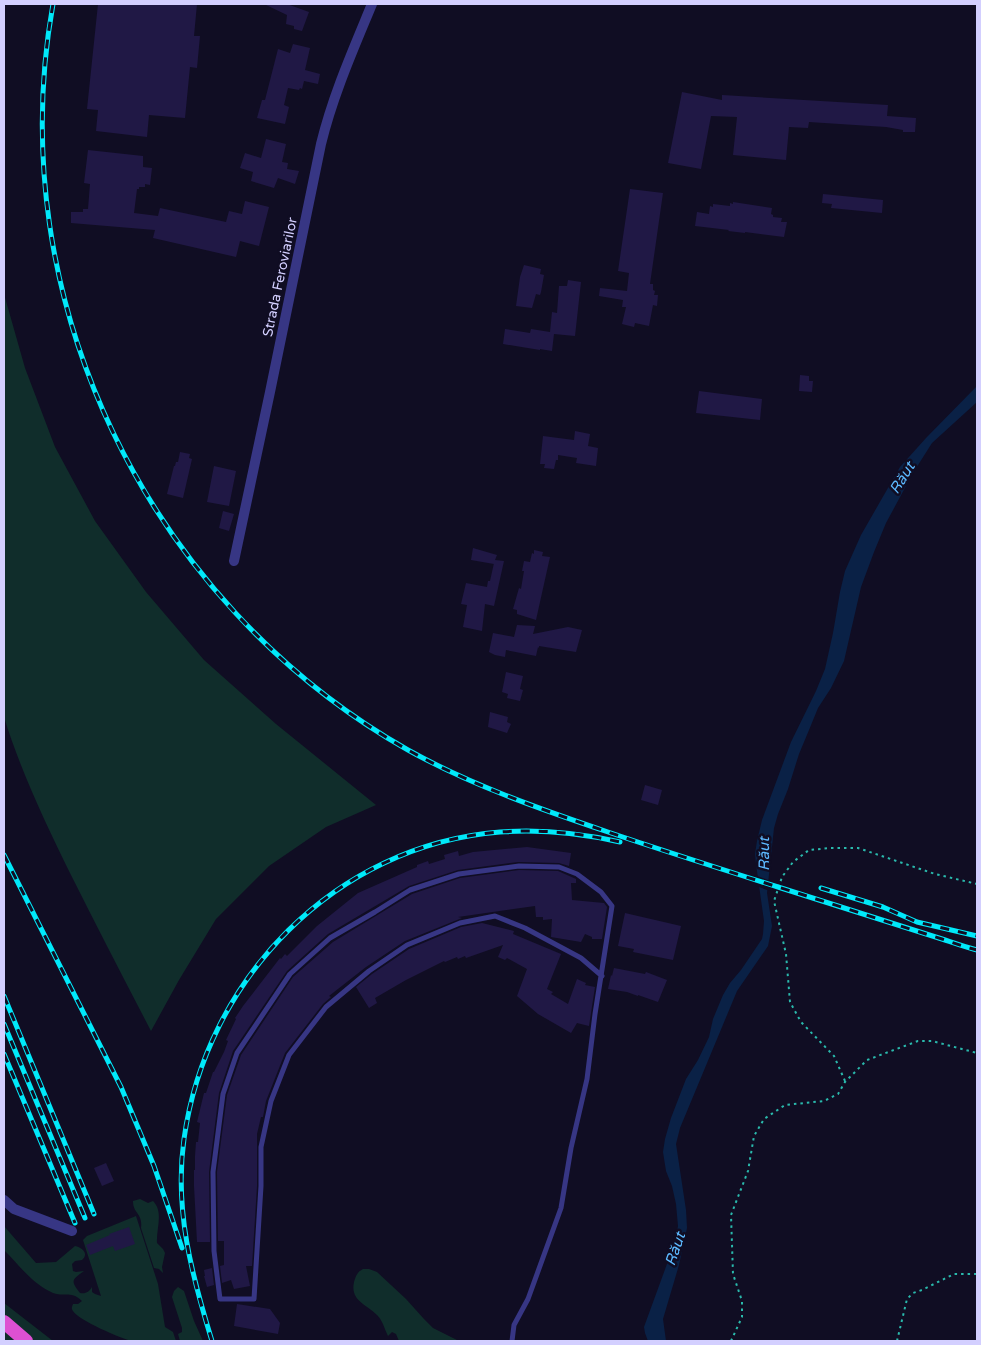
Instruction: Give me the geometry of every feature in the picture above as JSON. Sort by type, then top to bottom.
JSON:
[{"type":"highway","points":[[4,1322],[26,1341]]},
{"type":"street","name":"Strada Feroviarilor","points":[[234,562],[321,144],[346,68],[372,4]]},
{"type":"street","points":[[4,1200],[14,1209],[72,1232]]},
{"type":"lane","points":[[512,1341],[514,1325],[528,1300],[561,1208],[571,1148],[587,1079],[602,976],[612,906],[601,892],[577,874],[559,867],[519,866],[459,874],[410,890],[330,938],[290,974],[237,1053],[223,1094],[213,1172],[214,1251],[220,1299],[254,1299],[261,1186],[261,1146],[271,1102],[289,1055],[326,1007],[369,971],[407,945],[460,923],[495,916],[525,928],[581,958],[602,976]]},
{"type":"path","points":[[845,1082],[834,1056],[801,1022],[790,1002],[786,954],[774,901],[782,877],[793,862],[809,850],[858,848],[935,874],[977,884]]},
{"type":"path","points":[[731,1341],[742,1317],[742,1301],[732,1274],[731,1215],[748,1171],[754,1136],[764,1119],[785,1105],[824,1101],[838,1094],[845,1082],[866,1060],[918,1041],[932,1041],[977,1053]]},
{"type":"path","points":[[897,1341],[907,1299],[913,1293],[954,1274],[977,1274]]},
{"type":"green space","points":[[4,294],[25,368],[55,447],[95,521],[146,592],[204,660],[276,724],[376,805],[326,827],[269,866],[216,919],[151,1031],[52,837],[26,778],[4,717]]},
{"type":"green space","points":[[140,1199],[148,1203],[153,1201],[158,1210],[157,1243],[165,1253],[162,1267],[163,1273],[159,1269],[154,1268],[141,1228],[141,1219],[133,1205],[133,1201]]},
{"type":"green space","points":[[136,1216],[158,1284],[165,1327],[173,1332],[176,1341],[148,1342],[127,1340],[91,1324],[77,1315],[72,1309],[73,1304],[78,1304],[82,1301],[78,1297],[54,1293],[42,1287],[4,1250],[4,1226],[36,1263],[56,1262],[75,1246],[78,1247],[83,1250],[85,1256],[82,1260],[75,1261],[72,1264],[73,1271],[84,1271],[75,1278],[74,1283],[80,1293],[87,1292],[92,1287],[92,1292],[101,1296],[83,1240],[87,1236]]},
{"type":"green space","points":[[363,1269],[377,1272],[433,1328],[459,1341],[399,1341],[396,1334],[392,1332],[388,1336],[379,1317],[360,1302],[354,1294],[355,1278]]},
{"type":"green space","points":[[178,1287],[184,1291],[203,1341],[180,1341],[178,1334],[182,1332],[182,1328],[172,1297]]},
{"type":"green space","points":[[4,1303],[53,1341],[4,1341]]},
{"type":"water","name":"Răut","points":[[977,386],[977,402],[932,443],[913,473],[886,523],[861,587],[844,661],[831,688],[818,708],[799,754],[778,814],[774,828],[767,893],[772,926],[768,946],[737,991],[680,1128],[676,1144],[687,1228],[679,1265],[663,1319],[666,1341],[648,1341],[644,1327],[675,1242],[678,1226],[676,1204],[666,1171],[663,1152],[665,1139],[686,1079],[709,1037],[713,1019],[723,995],[762,939],[764,921],[755,854],[757,841],[762,820],[791,742],[825,669],[845,571],[861,535],[900,467]]},
{"type":"pier","points":[[755,875],[771,881],[770,891],[756,886]]},
{"type":"building","points":[[98,4],[197,4],[194,36],[200,36],[197,68],[190,67],[185,118],[149,115],[147,137],[96,131],[98,110],[87,109]]},
{"type":"building","points":[[264,4],[287,4],[309,12],[302,31],[286,24],[287,15]]},
{"type":"building","points":[[293,44],[310,48],[305,70],[320,74],[318,84],[304,81],[302,89],[288,88],[284,105],[289,107],[285,124],[257,118],[262,100],[265,100],[278,49],[290,53]]},
{"type":"building","points":[[682,92],[722,100],[722,95],[888,105],[887,116],[916,118],[915,132],[903,132],[903,130],[886,127],[809,122],[808,128],[789,127],[786,160],[733,155],[737,117],[711,116],[701,169],[668,163]]},
{"type":"building","points":[[266,139],[286,144],[282,162],[288,163],[287,169],[299,171],[295,184],[278,178],[274,188],[251,181],[253,172],[240,168],[245,153],[261,158]]},
{"type":"building","points":[[88,150],[143,156],[143,167],[152,168],[150,185],[145,184],[145,187],[137,189],[134,213],[158,216],[160,208],[226,222],[229,211],[242,214],[245,201],[269,207],[259,246],[240,241],[236,257],[153,238],[155,230],[71,223],[71,212],[83,212],[83,209],[88,209],[90,184],[84,183]]},
{"type":"building","points":[[630,189],[663,193],[650,284],[653,284],[654,295],[658,295],[657,306],[653,305],[649,326],[635,323],[634,327],[622,324],[626,307],[622,307],[623,300],[599,296],[600,288],[627,291],[629,273],[618,271]]},
{"type":"building","points":[[823,194],[883,200],[882,213],[831,208],[832,204],[822,203]]},
{"type":"building","points":[[733,202],[772,208],[771,214],[773,217],[782,218],[781,222],[787,222],[784,237],[695,226],[697,212],[709,214],[710,206],[713,207],[713,204],[730,206],[730,203],[733,204]]},
{"type":"building","points":[[524,265],[541,269],[540,274],[544,275],[540,295],[536,294],[532,308],[516,306],[520,277]]},
{"type":"building","points":[[568,280],[581,282],[575,336],[554,334],[552,351],[503,344],[505,329],[530,333],[531,329],[550,332],[552,312],[557,313],[559,286],[567,286]]},
{"type":"building","points":[[800,375],[809,376],[809,381],[813,381],[812,392],[799,391]]},
{"type":"building","points":[[699,391],[762,399],[760,420],[696,413]]},
{"type":"building","points":[[575,431],[590,434],[588,446],[598,448],[596,466],[576,463],[577,458],[558,455],[554,469],[544,468],[545,464],[540,464],[543,436],[574,440]]},
{"type":"building","points":[[180,452],[190,454],[189,458],[192,459],[183,498],[167,494],[174,466],[178,462]]},
{"type":"building","points":[[214,466],[236,471],[229,506],[207,502]]},
{"type":"building","points":[[223,511],[234,514],[229,531],[219,528]]},
{"type":"building","points":[[473,548],[497,555],[495,560],[504,561],[494,606],[485,604],[482,631],[463,627],[467,605],[461,604],[466,583],[487,587],[494,564],[471,560]]},
{"type":"building","points":[[534,550],[543,552],[542,556],[550,557],[536,620],[517,614],[517,610],[513,609],[519,588],[521,589],[524,561],[530,562]]},
{"type":"building","points":[[517,625],[535,626],[533,634],[568,627],[582,630],[576,652],[539,646],[536,656],[506,650],[505,657],[489,652],[493,633],[514,637]]},
{"type":"building","points":[[506,672],[523,676],[520,689],[523,690],[520,701],[507,698],[508,694],[502,692]]},
{"type":"building","points":[[490,712],[508,717],[507,722],[511,724],[507,733],[488,727]]},
{"type":"building","points":[[645,785],[662,790],[658,805],[641,800]]},
{"type":"building","points":[[527,847],[571,853],[569,866],[559,863],[518,862],[458,870],[409,886],[328,934],[287,971],[233,1051],[219,1093],[209,1172],[210,1242],[197,1242],[194,1170],[196,1142],[198,1142],[200,1123],[197,1122],[204,1093],[206,1093],[213,1072],[224,1052],[228,1041],[226,1040],[235,1018],[280,958],[285,954],[287,956],[317,926],[358,893],[417,867],[417,865],[428,861],[429,864],[445,859],[444,855],[458,851],[459,856],[473,852]]},
{"type":"building","points":[[519,870],[558,871],[576,879],[576,883],[571,883],[572,900],[604,903],[607,907],[602,939],[592,939],[592,937],[585,934],[581,942],[551,937],[552,919],[543,920],[543,917],[536,917],[535,906],[458,917],[462,918],[405,941],[366,967],[329,996],[331,997],[323,1004],[285,1053],[266,1101],[263,1117],[261,1117],[257,1134],[257,1186],[252,1266],[246,1266],[250,1286],[234,1289],[231,1280],[222,1283],[220,1266],[224,1265],[224,1241],[218,1241],[217,1172],[227,1095],[241,1055],[293,977],[333,942],[412,894],[460,878]]},
{"type":"building","points":[[625,913],[681,926],[673,960],[633,952],[634,949],[618,946]]},
{"type":"building","points":[[482,923],[514,931],[513,934],[561,954],[547,989],[553,992],[551,994],[568,1004],[577,979],[586,983],[585,985],[595,987],[589,1026],[577,1023],[571,1033],[538,1014],[517,996],[527,969],[507,958],[505,960],[498,957],[503,945],[466,958],[465,956],[458,959],[457,957],[444,961],[375,998],[377,1003],[369,1008],[356,987],[372,974],[409,949],[461,927]]},
{"type":"building","points":[[614,968],[645,974],[646,972],[667,980],[658,1002],[627,992],[608,989]]},
{"type":"building","points":[[106,1163],[114,1181],[102,1186],[94,1168]]},
{"type":"building","points":[[129,1227],[135,1244],[115,1251],[113,1246],[90,1255],[86,1245]]},
{"type":"building","points":[[212,1268],[214,1285],[207,1287],[204,1270]]},
{"type":"building","points":[[237,1304],[270,1309],[280,1323],[278,1334],[234,1326]]},
{"type":"railway","points":[[53,4],[42,115],[50,224],[73,331],[113,432],[167,527],[235,613],[316,688],[408,750],[456,774],[531,805],[608,832],[977,950]]},
{"type":"railway","points":[[212,1341],[192,1267],[183,1217],[181,1191],[184,1139],[197,1080],[219,1025],[250,975],[288,930],[333,893],[384,863],[440,842],[500,832],[530,831],[575,834],[620,842]]},
{"type":"railway","points":[[4,855],[121,1087],[154,1166],[182,1248]]},
{"type":"railway","points":[[821,888],[883,907],[917,922],[977,936]]},
{"type":"railway","points":[[4,996],[94,1214]]},
{"type":"railway","points":[[4,1024],[85,1218]]},
{"type":"railway","points":[[4,1054],[75,1223]]}]
